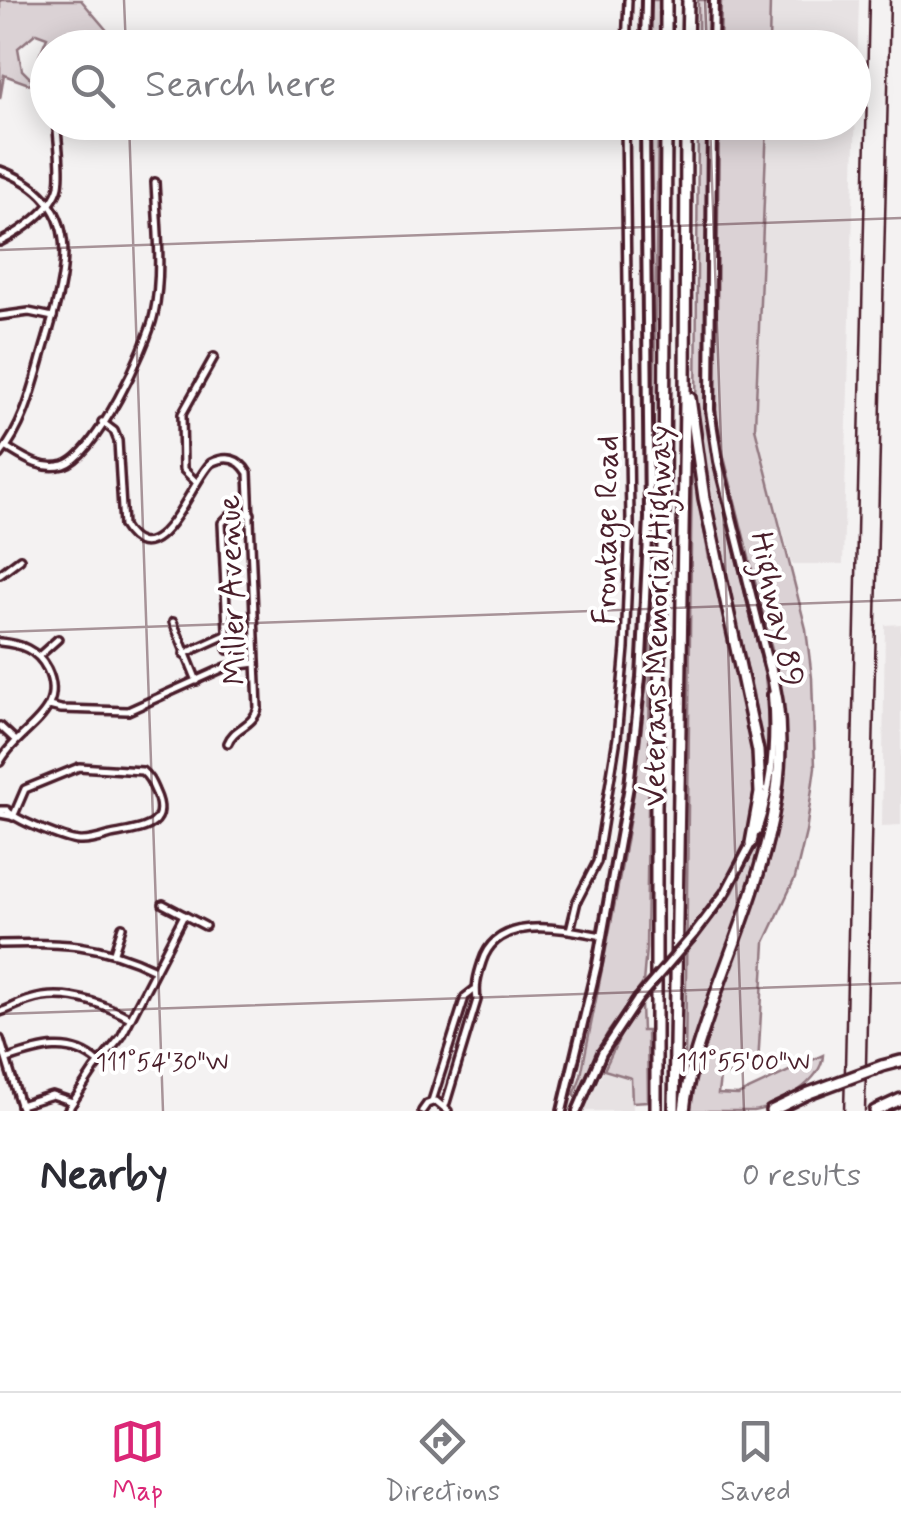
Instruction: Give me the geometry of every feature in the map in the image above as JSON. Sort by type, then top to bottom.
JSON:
[{"type":"highway","points":[[666,0],[666,30]]},
{"type":"highway","points":[[688,0],[688,30]]},
{"type":"highway","name":"Veterans Memorial Highway","points":[[656,1111],[656,807],[664,508],[666,140]]},
{"type":"highway","name":"Veterans Memorial Highway","points":[[674,1111],[686,140]]},
{"type":"highway","points":[[686,354],[696,460],[758,751],[760,792],[751,843]]},
{"type":"highway","points":[[684,1111],[695,1058],[754,894],[772,824],[780,731],[768,660]]},
{"type":"highway","points":[[771,1111],[901,1061]]},
{"type":"highway","points":[[878,1109],[901,1098]]},
{"type":"main road","points":[[645,30],[646,0]]},
{"type":"main road","points":[[713,30],[714,0]]},
{"type":"main road","points":[[562,1111],[602,936],[634,746],[645,627],[649,518],[646,140]]},
{"type":"main road","name":"Highway 89","points":[[577,1111],[602,1053],[638,999],[725,893],[751,843],[768,794],[773,706],[768,660],[711,421],[708,372],[712,140]]},
{"type":"street","points":[[627,30],[628,0]]},
{"type":"street","points":[[0,242],[28,224],[58,186],[57,140]]},
{"type":"street","name":"Frontage Road","points":[[570,930],[577,901],[597,862],[617,738],[625,648],[630,523],[625,140]]},
{"type":"street","points":[[0,170],[29,185],[47,204],[60,226],[66,256],[64,280],[26,410],[0,456]]},
{"type":"street","points":[[6,447],[37,464],[63,465],[87,448],[138,360],[154,315],[158,284],[155,182]]},
{"type":"street","points":[[0,316],[29,312],[53,318]]},
{"type":"street","points":[[196,482],[186,475],[182,464],[181,417],[214,357]]},
{"type":"street","name":"Miller Avenue","points":[[102,422],[118,438],[122,522],[132,537],[149,542],[162,536],[210,462],[225,458],[237,461],[249,477],[257,712],[250,724],[231,736],[228,743]]},
{"type":"street","points":[[228,650],[222,523],[230,515],[251,514]]},
{"type":"street","points":[[0,574],[20,559]]},
{"type":"street","points":[[174,622],[196,681]]},
{"type":"street","points":[[184,654],[226,634]]},
{"type":"street","points":[[39,656],[58,639]]},
{"type":"street","points":[[0,642],[19,645],[39,656],[51,680],[49,706],[39,722],[15,740],[0,762]]},
{"type":"street","points":[[49,706],[61,710],[128,711],[231,666],[257,663]]},
{"type":"street","points":[[0,726],[15,740]]},
{"type":"street","points":[[0,812],[7,810],[12,816],[80,841],[147,827],[157,820],[160,806],[142,771],[82,767],[25,789],[12,816]]},
{"type":"street","points":[[163,904],[205,926]]},
{"type":"street","points":[[68,1111],[121,1037],[184,915]]},
{"type":"street","points":[[114,952],[122,927]]},
{"type":"street","points":[[432,1102],[446,1108],[477,1000],[474,990],[486,950],[502,935],[518,930],[570,930],[602,936]]},
{"type":"street","points":[[0,944],[74,943],[114,952],[155,970]]},
{"type":"street","points":[[422,1111],[432,1102],[464,996],[474,990]]},
{"type":"street","points":[[0,1012],[36,998],[62,996],[93,1002],[130,1018]]},
{"type":"street","points":[[0,1039],[21,1108],[52,1095],[73,1102]]},
{"type":"street","points":[[8,1059],[67,1047],[84,1052],[99,1064]]},
{"type":"shaded area","points":[[0,0],[81,0],[107,30],[30,30],[30,38],[18,48],[22,70],[30,78],[30,84],[4,75],[0,99]]},
{"type":"shaded area","points":[[650,0],[659,0],[659,30],[649,30]]},
{"type":"shaded area","points":[[698,0],[709,0],[708,30],[698,30]]},
{"type":"shaded area","points":[[721,0],[770,0],[769,30],[720,30]]},
{"type":"shaded area","points":[[770,0],[859,0],[858,30],[769,30]]},
{"type":"shaded area","points":[[647,140],[658,140],[653,469]]},
{"type":"shaded area","points":[[698,140],[707,140],[705,413],[765,676],[770,725],[767,780],[753,693],[708,496],[696,423]]},
{"type":"shaded area","points":[[719,140],[766,140],[755,428],[806,629],[815,767],[795,878],[765,942],[758,1065],[720,1077],[718,1094],[738,1095],[823,1055],[815,1074],[797,1092],[753,1111],[689,1111],[700,1053],[769,858],[782,777],[783,721],[776,666],[716,415]]},
{"type":"shaded area","points":[[766,140],[855,140],[843,564],[792,564],[755,428]]},
{"type":"shaded area","points":[[692,460],[709,558],[752,730],[757,794],[743,850],[692,927],[695,941],[733,892],[764,824],[768,825],[688,1067],[685,1066]]},
{"type":"shaded area","points":[[652,564],[643,983],[607,1034],[577,1096],[574,1095],[581,1076],[634,789],[645,693]]},
{"type":"shaded area","points":[[901,624],[901,825],[882,826],[885,625]]},
{"type":"shaded area","points":[[641,1005],[642,1031],[647,1031],[648,1101],[632,1102],[631,1078],[604,1070],[622,1032]]},
{"type":"shaded area","points":[[604,1070],[632,1078],[633,1111],[582,1111]]},
{"type":"railway","points":[[868,30],[869,0]]},
{"type":"railway","points":[[865,1111],[890,0]]},
{"type":"railway","points":[[844,1111],[866,140]]}]
